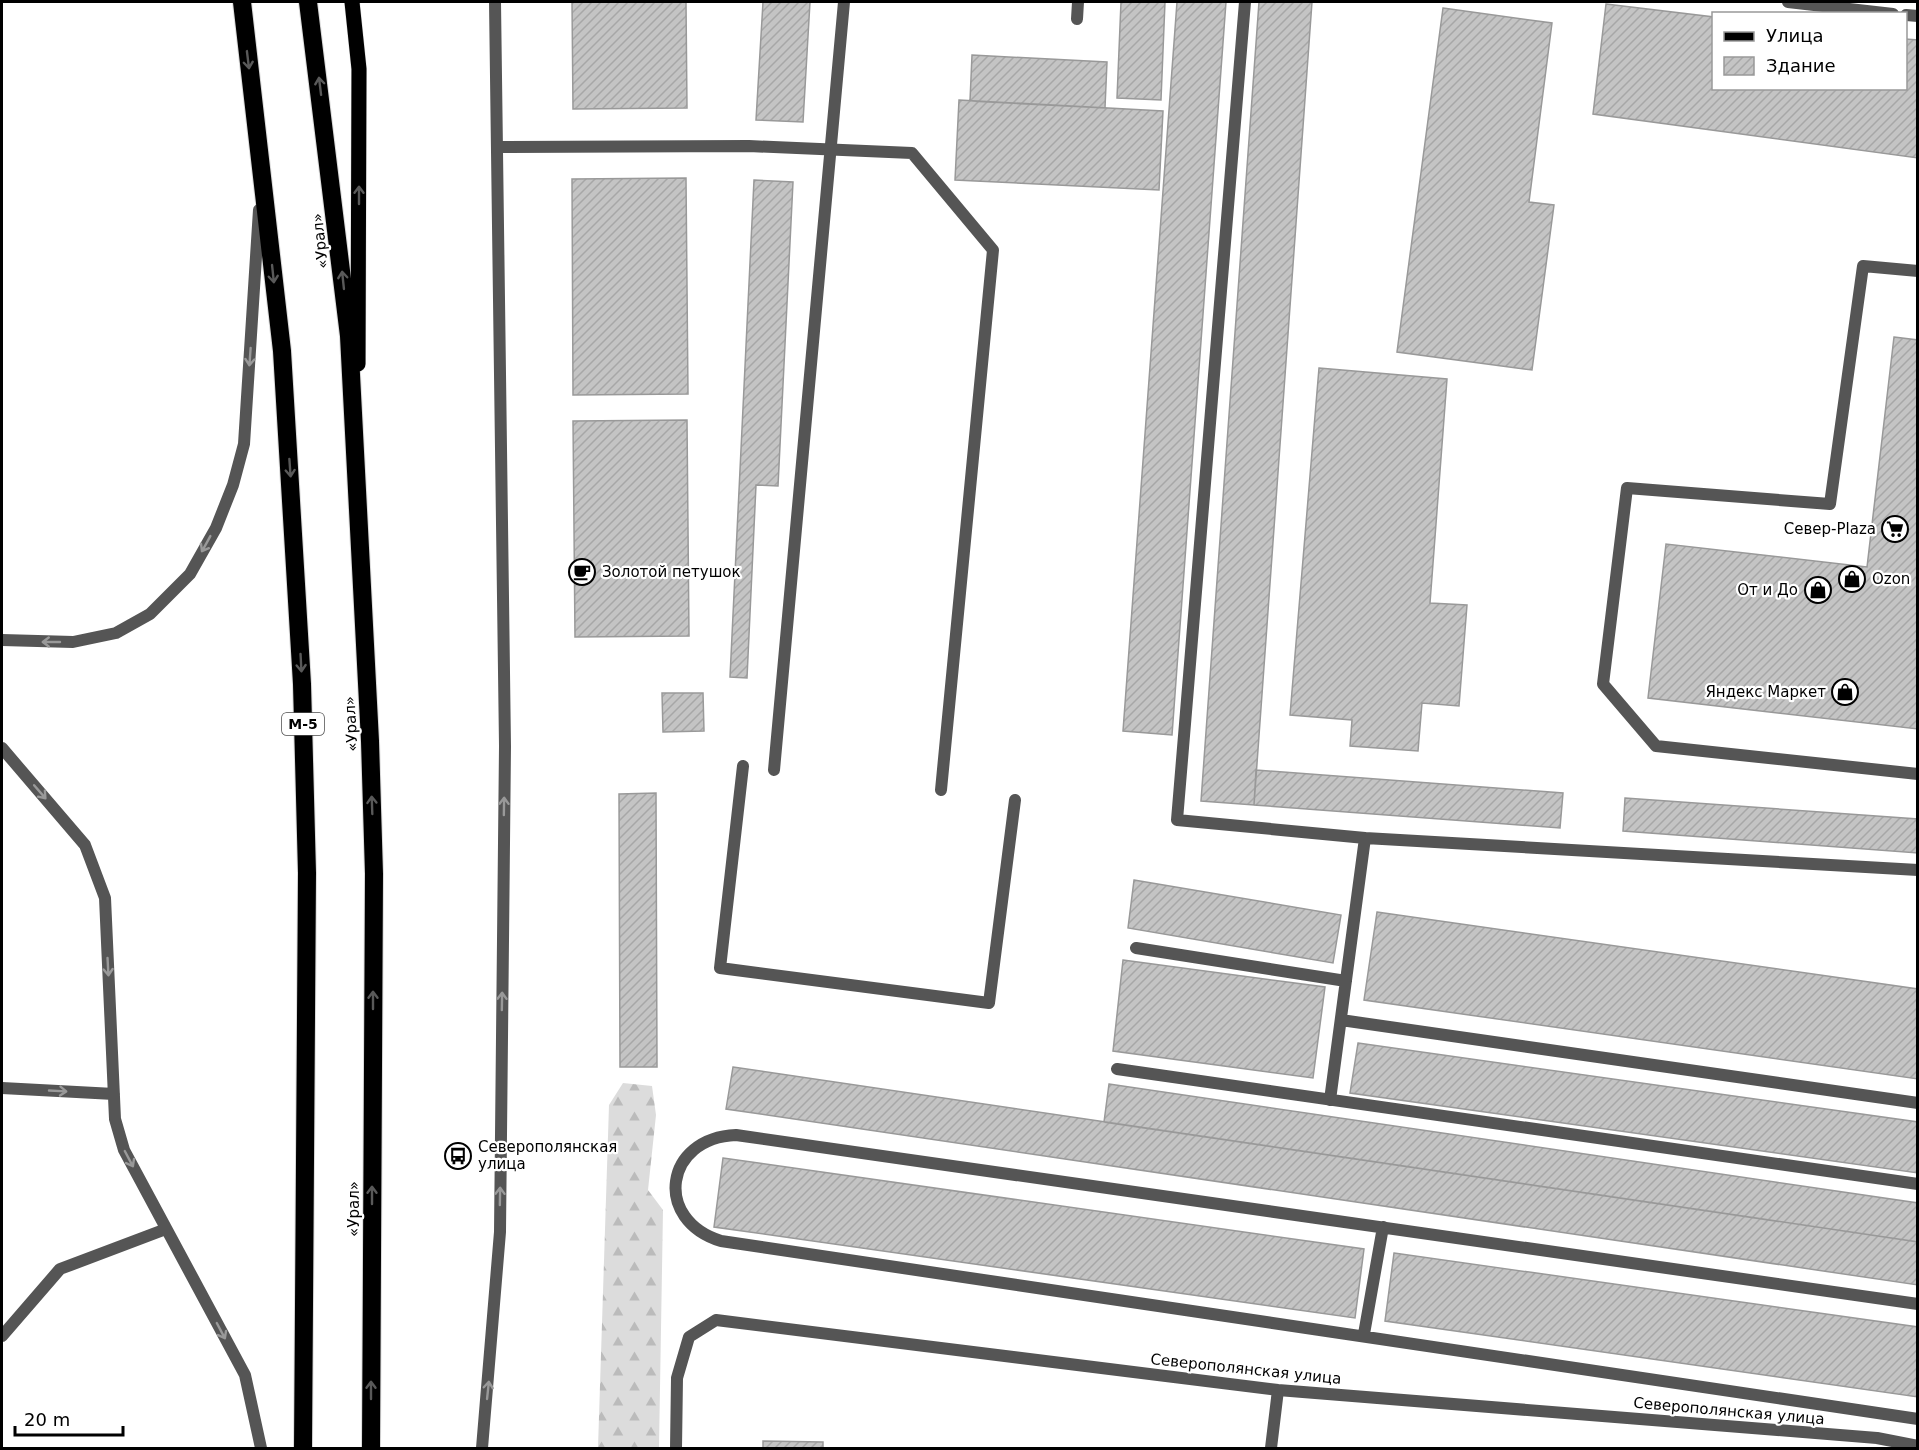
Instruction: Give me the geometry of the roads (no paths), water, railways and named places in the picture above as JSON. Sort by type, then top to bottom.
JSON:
[{"type":"highway","name":"М-5","points":[[242,2],[282,351],[302,684],[307,873],[303,1449]]},
{"type":"highway","name":"«Урал»","points":[[309,2],[349,336],[374,874],[371,1449]]},
{"type":"main road","points":[[352,2],[359,69],[358,506]]},
{"type":"street","points":[[482,1449],[493,1342],[500,1232],[505,746],[495,2]]},
{"type":"street","points":[[774,770],[844,2]]},
{"type":"street","points":[[1077,19],[1078,2]]},
{"type":"street","points":[[1245,2],[1177,820],[1365,837],[1917,870]]},
{"type":"street","points":[[1788,2],[1876,12]]},
{"type":"street","points":[[497,147],[749,146],[912,153],[993,250],[941,790]]},
{"type":"street","points":[[2,640],[73,642],[116,633],[150,614],[190,574],[216,528],[233,485],[244,444],[262,173]]},
{"type":"street","points":[[1917,271],[1863,266],[1830,504],[1627,488],[1604,684],[1656,746],[1917,774]]},
{"type":"street","points":[[2,748],[85,845],[95,867],[105,898],[115,1119],[124,1150],[245,1375],[261,1449]]},
{"type":"street","points":[[743,766],[720,968],[990,1003],[1015,800]]},
{"type":"street","points":[[1330,1100],[1365,837]]},
{"type":"street","points":[[1136,948],[1346,981]]},
{"type":"street","points":[[1341,1020],[1917,1103]]},
{"type":"street","points":[[1117,1069],[1917,1184]]},
{"type":"street","points":[[2,1088],[114,1094]]},
{"type":"street","points":[[1917,1304],[736,1135],[719,1136],[703,1141],[690,1151],[680,1165],[676,1181],[676,1198],[687,1220],[706,1237],[721,1241],[1917,1419]]},
{"type":"street","points":[[1364,1335],[1383,1227]]},
{"type":"street","points":[[2,1336],[60,1269],[166,1229]]},
{"type":"street","name":"Северополянская улица","points":[[676,1449],[677,1378],[689,1337],[716,1320],[1278,1390],[1877,1438],[1917,1446]]},
{"type":"street","points":[[1271,1449],[1278,1390]]},
{"type":"place","name":"Север-Plaza","points":[[1895,529]]},
{"type":"place","name":"Золотой петушок","points":[[582,572]]},
{"type":"place","name":"Ozon","points":[[1852,579]]},
{"type":"place","name":"От и До","points":[[1818,590]]},
{"type":"place","name":"Яндекс Маркет","points":[[1845,692]]},
{"type":"place","name":"Северополянская улица","points":[[458,1156]]}]
